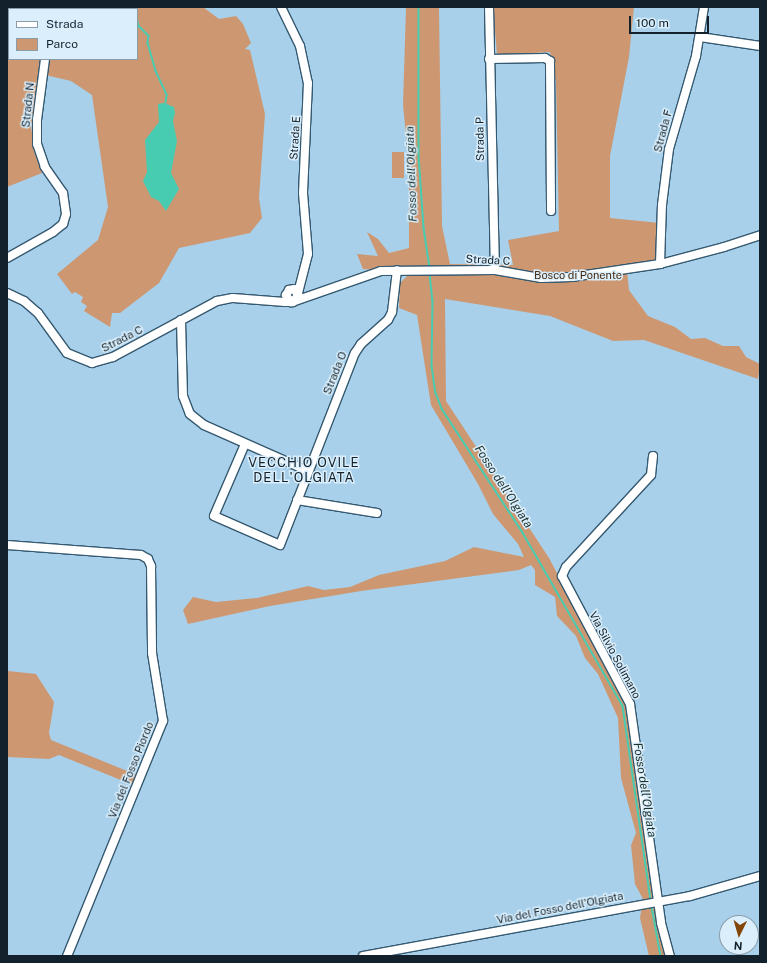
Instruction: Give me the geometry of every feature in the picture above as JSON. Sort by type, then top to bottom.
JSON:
[{"type":"street","name":"Strada E","points":[[280,7],[298,42],[308,83],[303,193],[309,245],[303,276],[296,298]]},
{"type":"street","name":"Strada P","points":[[489,7],[495,270]]},
{"type":"street","name":"Strada F","points":[[660,264],[662,205],[669,149],[700,37],[704,7]]},
{"type":"street","points":[[700,37],[760,46]]},
{"type":"street","points":[[489,58],[545,58],[550,61],[551,211]]},
{"type":"street","name":"Strada N","points":[[7,258],[53,232],[62,224],[66,214],[63,194],[45,167],[37,144],[37,120],[45,60]]},
{"type":"street","name":"Strada C","points":[[7,293],[36,311],[67,353],[88,362],[99,362],[113,358],[207,305],[226,298],[268,300],[309,298],[369,274],[397,270],[495,270],[556,278],[660,264],[720,249],[760,234]]},
{"type":"street","name":"Strada O","points":[[245,444],[214,516],[280,545],[356,351],[391,316],[396,296],[397,270]]},
{"type":"street","points":[[296,298],[286,297],[288,290],[303,276]]},
{"type":"street","name":"Strada C","points":[[268,300],[288,290]]},
{"type":"street","points":[[181,320],[182,389],[188,411],[200,423],[308,471]]},
{"type":"street","name":"Via Silvio Solimano","points":[[653,456],[651,475],[566,567],[562,576],[630,704],[654,903]]},
{"type":"street","points":[[297,500],[377,513]]},
{"type":"street","name":"Via del Fosso Piordo","points":[[7,545],[138,555],[147,558],[151,566],[152,653],[163,721],[67,956]]},
{"type":"street","name":"Via del Fosso dell'Olgiata","points":[[363,956],[690,896],[760,876]]},
{"type":"street","points":[[654,903],[670,956]]},
{"type":"green space","points":[[7,7],[203,7],[219,19],[236,16],[243,24],[251,43],[245,49],[250,50],[265,114],[259,198],[262,218],[250,233],[179,248],[159,283],[120,313],[112,313],[110,327],[84,311],[87,306],[81,302],[83,297],[75,292],[72,294],[57,274],[98,240],[108,207],[92,95],[71,81],[41,74],[31,125],[34,151],[42,173],[7,187]]},
{"type":"green space","name":"Bosco di Ponente","points":[[406,7],[439,7],[442,226],[450,264],[513,265],[508,240],[559,231],[556,82],[550,52],[497,55],[493,7],[634,7],[629,57],[610,156],[610,218],[660,223],[660,264],[627,270],[629,290],[648,316],[675,327],[691,339],[705,338],[723,346],[739,346],[746,357],[760,364],[758,379],[644,340],[613,341],[550,316],[445,299],[446,401],[549,558],[627,705],[667,956],[649,956],[640,918],[643,899],[635,884],[631,845],[636,833],[621,778],[618,718],[598,674],[585,658],[576,636],[557,616],[555,597],[535,585],[535,570],[531,565],[519,570],[361,591],[270,606],[188,624],[183,610],[193,597],[216,602],[257,598],[308,586],[324,590],[350,587],[379,575],[445,561],[474,547],[524,557],[518,544],[493,514],[478,484],[431,405],[417,315],[399,308],[400,283],[410,273],[363,269],[357,254],[378,256],[367,232],[378,239],[389,253],[409,248],[409,164],[403,105]]},
{"type":"green space","points":[[392,152],[404,152],[404,178],[392,178]]},
{"type":"green space","points":[[8,671],[36,674],[54,702],[49,733],[51,740],[137,775],[133,785],[59,755],[49,759],[7,757]]},
{"type":"shaded area","points":[[164,103],[174,107],[175,113],[173,121],[177,141],[171,173],[179,189],[166,211],[159,201],[151,197],[143,181],[147,172],[145,140],[159,122],[158,104]]},
{"type":"waterway","name":"Fosso dell’Olgiata","points":[[419,7],[419,156],[424,228],[430,268]]},
{"type":"waterway","points":[[138,22],[139,26],[149,36],[148,43],[156,71],[167,95],[166,103]]},
{"type":"waterway","name":"Fosso dell’Olgiata","points":[[430,274],[433,301],[432,366],[436,393],[442,409],[523,533],[623,706],[651,901]]},
{"type":"waterway","name":"Fosso dell’Olgiata","points":[[652,907],[661,956]]},
{"type":"district","name":"VECCHIO OVILE DELL'OLGIATA","points":[[304,472]]}]
